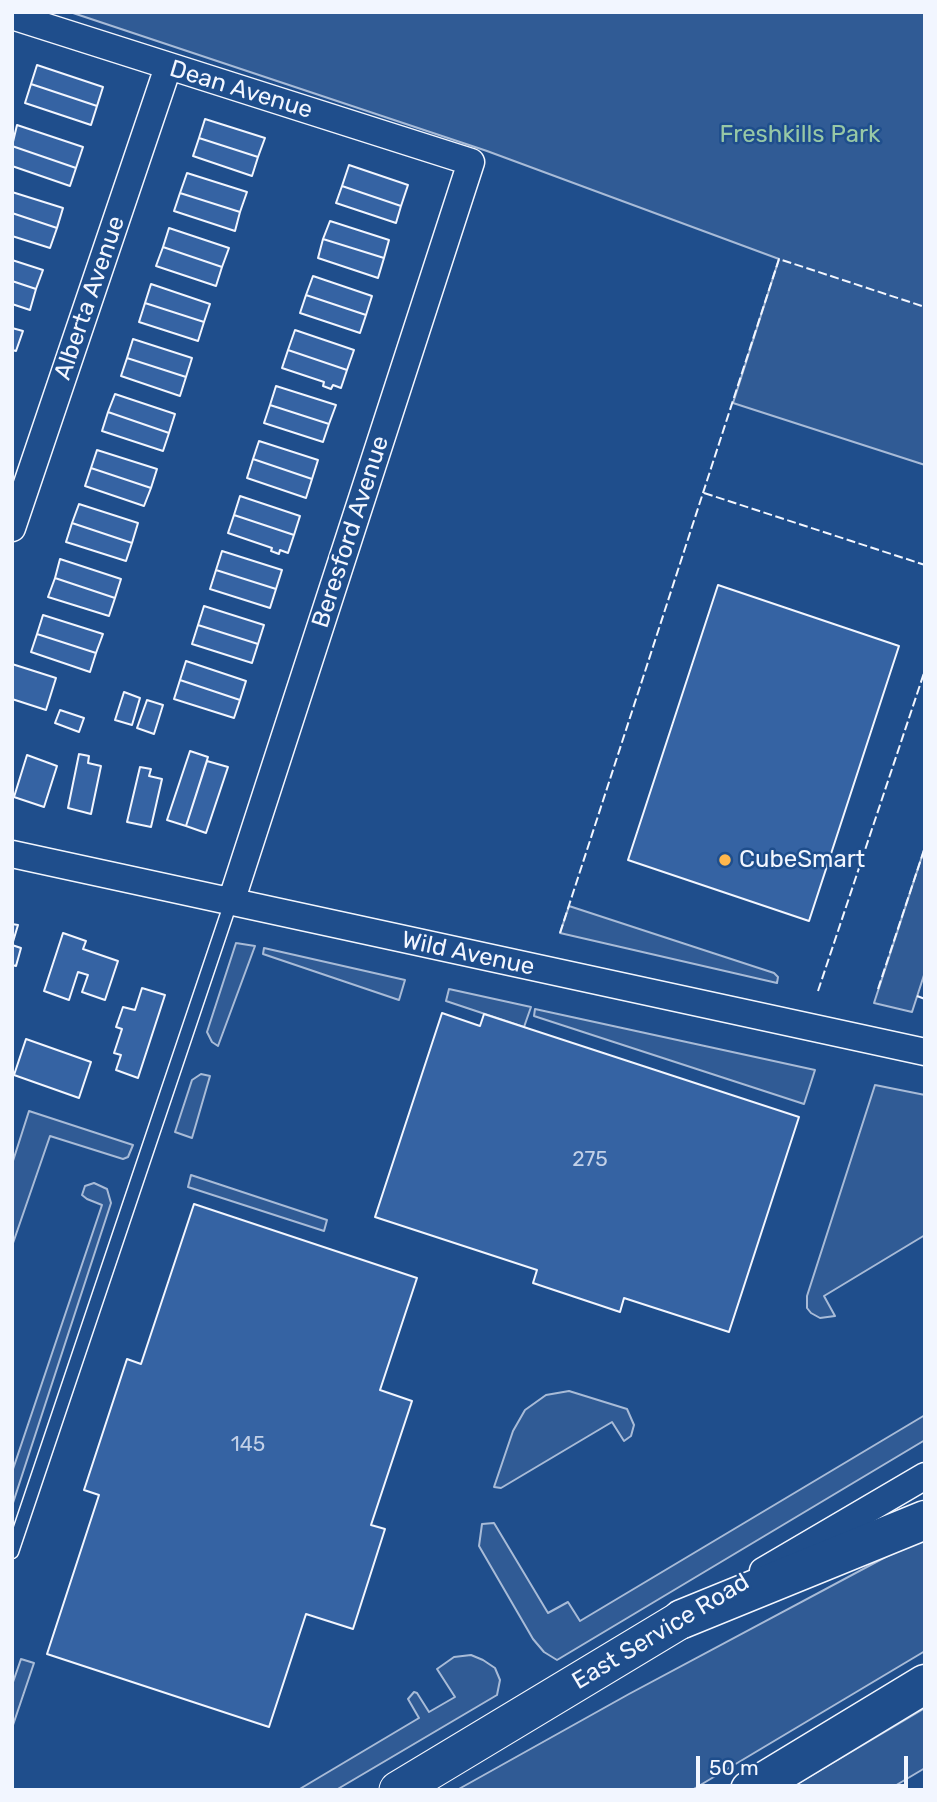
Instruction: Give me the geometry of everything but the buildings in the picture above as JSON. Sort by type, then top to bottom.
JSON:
[{"type":"highway","points":[[681,1619],[925,1520]]},
{"type":"highway","points":[[750,1790],[925,1684]]},
{"type":"main road","name":"East Service Road","points":[[398,1790],[681,1619]]},
{"type":"street","name":"Dean Avenue","points":[[12,16],[471,162]]},
{"type":"street","name":"Alberta Avenue","points":[[12,528],[168,67]]},
{"type":"street","name":"Beresford Avenue","points":[[231,902],[471,162]]},
{"type":"street","name":"Wild Avenue","points":[[12,854],[925,1052]]},
{"type":"street","name":"East Service Road","points":[[681,1619],[925,1476]]},
{"type":"lane","points":[[12,1552],[231,902]]},
{"type":"green space","name":"Freshkills Park","points":[[70,12],[925,12],[925,465],[733,403],[779,259],[487,151]]},
{"type":"green space","points":[[925,847],[925,972],[912,1012],[874,1003]]},
{"type":"green space","points":[[569,906],[774,973],[778,977],[777,983],[560,933]]},
{"type":"green space","points":[[236,943],[255,946],[218,1046],[212,1042],[207,1032]]},
{"type":"green space","points":[[264,948],[405,980],[399,1000],[263,954]]},
{"type":"green space","points":[[449,989],[531,1007],[524,1027],[446,1001]]},
{"type":"green space","points":[[535,1009],[815,1070],[804,1104],[534,1016]]},
{"type":"green space","points":[[201,1074],[210,1076],[192,1138],[175,1132],[192,1080]]},
{"type":"green space","points":[[875,1085],[925,1095],[925,1235],[824,1296],[835,1316],[820,1318],[807,1308],[807,1296]]},
{"type":"green space","points":[[29,1111],[133,1145],[128,1157],[123,1159],[50,1136],[12,1246],[12,1164]]},
{"type":"green space","points":[[191,1175],[327,1220],[324,1231],[188,1187]]},
{"type":"green space","points":[[94,1183],[107,1189],[111,1203],[12,1506],[12,1472],[102,1205],[82,1195],[85,1186]]},
{"type":"green space","points":[[569,1391],[627,1409],[634,1425],[631,1436],[624,1441],[612,1422],[501,1488],[494,1487],[513,1431],[525,1410],[546,1395]]},
{"type":"green space","points":[[925,1415],[925,1440],[557,1660],[544,1652],[533,1639],[479,1546],[482,1524],[494,1523],[548,1613],[568,1602],[580,1621]]},
{"type":"green space","points":[[925,1536],[925,1651],[692,1790],[457,1790],[629,1694]]},
{"type":"green space","points":[[471,1655],[495,1668],[500,1680],[497,1695],[336,1790],[298,1790],[419,1718],[408,1699],[414,1692],[429,1712],[455,1697],[437,1669],[454,1657]]},
{"type":"green space","points":[[21,1659],[34,1663],[12,1728],[12,1685]]},
{"type":"green space","points":[[925,1708],[925,1768],[888,1790],[787,1790]]},
{"type":"fence","points":[[560,933],[779,259],[925,307]]},
{"type":"fence","points":[[704,493],[925,565]]},
{"type":"fence","points":[[818,991],[925,670]]},
{"type":"fence","points":[[878,989],[925,847]]},
{"type":"fence","points":[[917,996],[925,999]]},
{"type":"place","name":"CubeSmart","points":[[725,860]]}]
